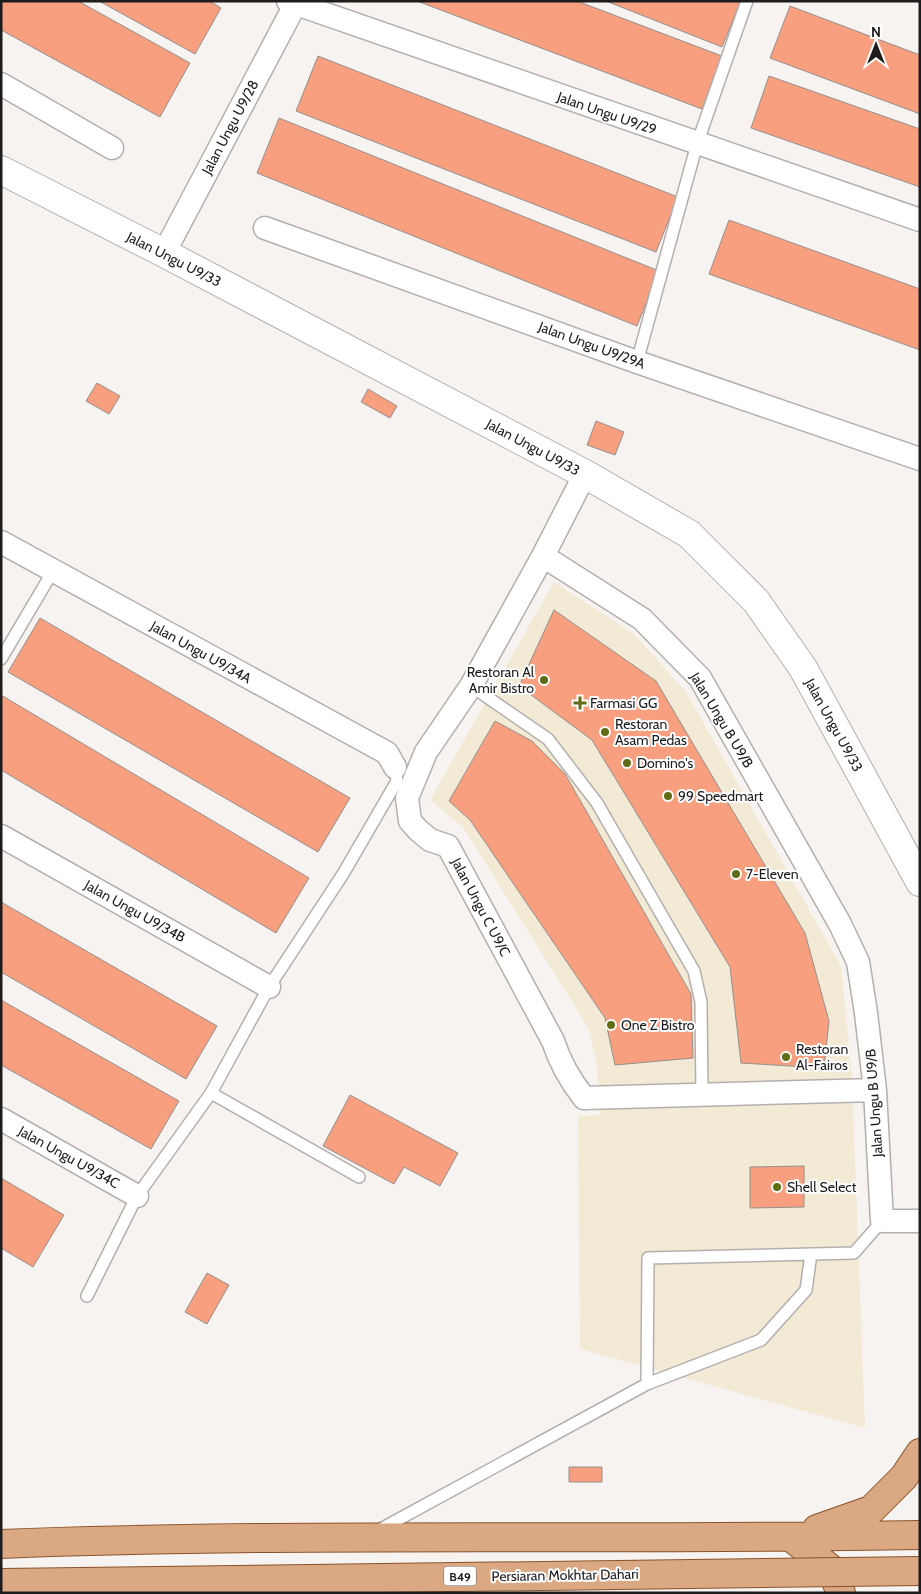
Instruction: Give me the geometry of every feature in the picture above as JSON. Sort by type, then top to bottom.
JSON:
[{"type":"main road","points":[[792,1538],[870,1510],[904,1476],[920,1453]]},
{"type":"main road","points":[[1,1544],[367,1536],[792,1538],[920,1535]]},
{"type":"main road","points":[[792,1538],[831,1568],[841,1593]]},
{"type":"main road","name":"Persiaran Mokhtar Dahari","points":[[1,1583],[920,1571]]},
{"type":"street","name":"Jalan Ungu U9/29","points":[[293,2],[920,220]]},
{"type":"street","name":"Jalan Ungu U9/28","points":[[164,253],[293,2]]},
{"type":"street","points":[[1,84],[112,148]]},
{"type":"street","name":"Jalan Ungu U9/33","points":[[1,170],[164,253],[585,474],[689,534],[756,600],[803,668],[920,882]]},
{"type":"street","name":"Jalan Ungu U9/29A","points":[[265,228],[637,362],[920,459]]},
{"type":"street","name":"Jalan Ungu C U9/C","points":[[585,474],[543,556],[471,686],[426,752],[407,798],[410,821],[430,840],[448,846],[553,1041],[563,1068],[584,1098],[702,1097],[875,1090]]},
{"type":"street","name":"Jalan Ungu U9/34A","points":[[1,542],[387,753],[395,767]]},
{"type":"street","name":"Jalan Ungu B U9/B","points":[[543,556],[642,620],[700,678],[840,924],[858,962],[875,1090],[882,1221]]},
{"type":"street","name":"Jalan Ungu U9/34B","points":[[1,836],[269,987]]},
{"type":"street","name":"Jalan Ungu U9/34C","points":[[1,1119],[137,1196]]},
{"type":"street","points":[[882,1221],[920,1221]]},
{"type":"lane","points":[[637,362],[697,144],[748,1]]},
{"type":"lane","points":[[1,659],[53,571]]},
{"type":"lane","points":[[471,686],[548,739],[597,804],[694,971],[701,1002],[702,1097]]},
{"type":"lane","points":[[87,1296],[137,1196],[211,1093],[269,987],[343,874],[397,782],[395,767]]},
{"type":"lane","points":[[211,1093],[359,1177]]},
{"type":"lane","points":[[647,1384],[648,1258],[854,1253],[882,1221]]},
{"type":"lane","points":[[367,1536],[458,1489],[647,1384],[761,1340],[806,1290],[811,1254]]},
{"type":"shaded area","points":[[554,582],[634,634],[686,692],[841,966],[852,1077],[865,1428],[580,1349],[578,1116],[601,1115],[596,1061],[589,1029],[463,827],[430,800]]},
{"type":"building","points":[[1,1],[78,1],[190,63],[160,117],[1,30]]},
{"type":"building","points":[[99,1],[210,1],[221,8],[195,54]]},
{"type":"building","points":[[417,1],[577,1],[722,56],[702,109]]},
{"type":"building","points":[[606,1],[741,1],[722,47]]},
{"type":"building","points":[[790,6],[920,55],[920,114],[770,58]]},
{"type":"building","points":[[318,56],[678,197],[656,252],[296,111]]},
{"type":"building","points":[[769,76],[920,129],[920,187],[751,128]]},
{"type":"building","points":[[279,118],[659,271],[637,326],[257,173]]},
{"type":"building","points":[[729,220],[920,289],[920,350],[709,274]]},
{"type":"building","points":[[97,383],[120,396],[109,414],[86,401]]},
{"type":"building","points":[[368,389],[397,406],[390,418],[361,402]]},
{"type":"building","points":[[596,421],[624,432],[615,455],[587,445]]},
{"type":"building","points":[[554,610],[656,681],[805,933],[829,1021],[824,1068],[741,1063],[730,967],[592,740],[519,686]]},
{"type":"building","points":[[40,618],[350,798],[318,852],[8,672]]},
{"type":"building","points":[[1,695],[309,878],[276,933],[1,770]]},
{"type":"building","points":[[495,721],[532,741],[565,774],[691,994],[693,1058],[615,1065],[605,1018],[470,820],[449,801]]},
{"type":"building","points":[[1,902],[217,1026],[186,1079],[1,972]]},
{"type":"building","points":[[1,1000],[179,1101],[151,1149],[1,1065]]},
{"type":"building","points":[[350,1095],[458,1153],[440,1186],[404,1167],[394,1184],[323,1146]]},
{"type":"building","name":"Shell Select","points":[[804,1166],[804,1207],[750,1208],[750,1167]]},
{"type":"building","points":[[1,1178],[64,1215],[33,1267],[1,1248]]},
{"type":"building","points":[[207,1273],[229,1285],[207,1324],[185,1312]]},
{"type":"building","points":[[569,1467],[602,1467],[602,1482],[569,1482]]},
{"type":"place","name":"Restoran Al Amir Bistro","points":[[544,680]]},
{"type":"place","name":"Farmasi GG","points":[[580,703]]},
{"type":"place","name":"Restoran Asam Pedas","points":[[605,732]]},
{"type":"place","name":"Domino's","points":[[627,763]]},
{"type":"place","name":"99 Speedmart","points":[[668,796]]},
{"type":"place","name":"7-Eleven","points":[[736,874]]},
{"type":"place","name":"One Z Bistro","points":[[611,1025]]},
{"type":"place","name":"Restoran Al-Fairos","points":[[786,1057]]},
{"type":"place","name":"Shell Select","points":[[777,1187]]}]
